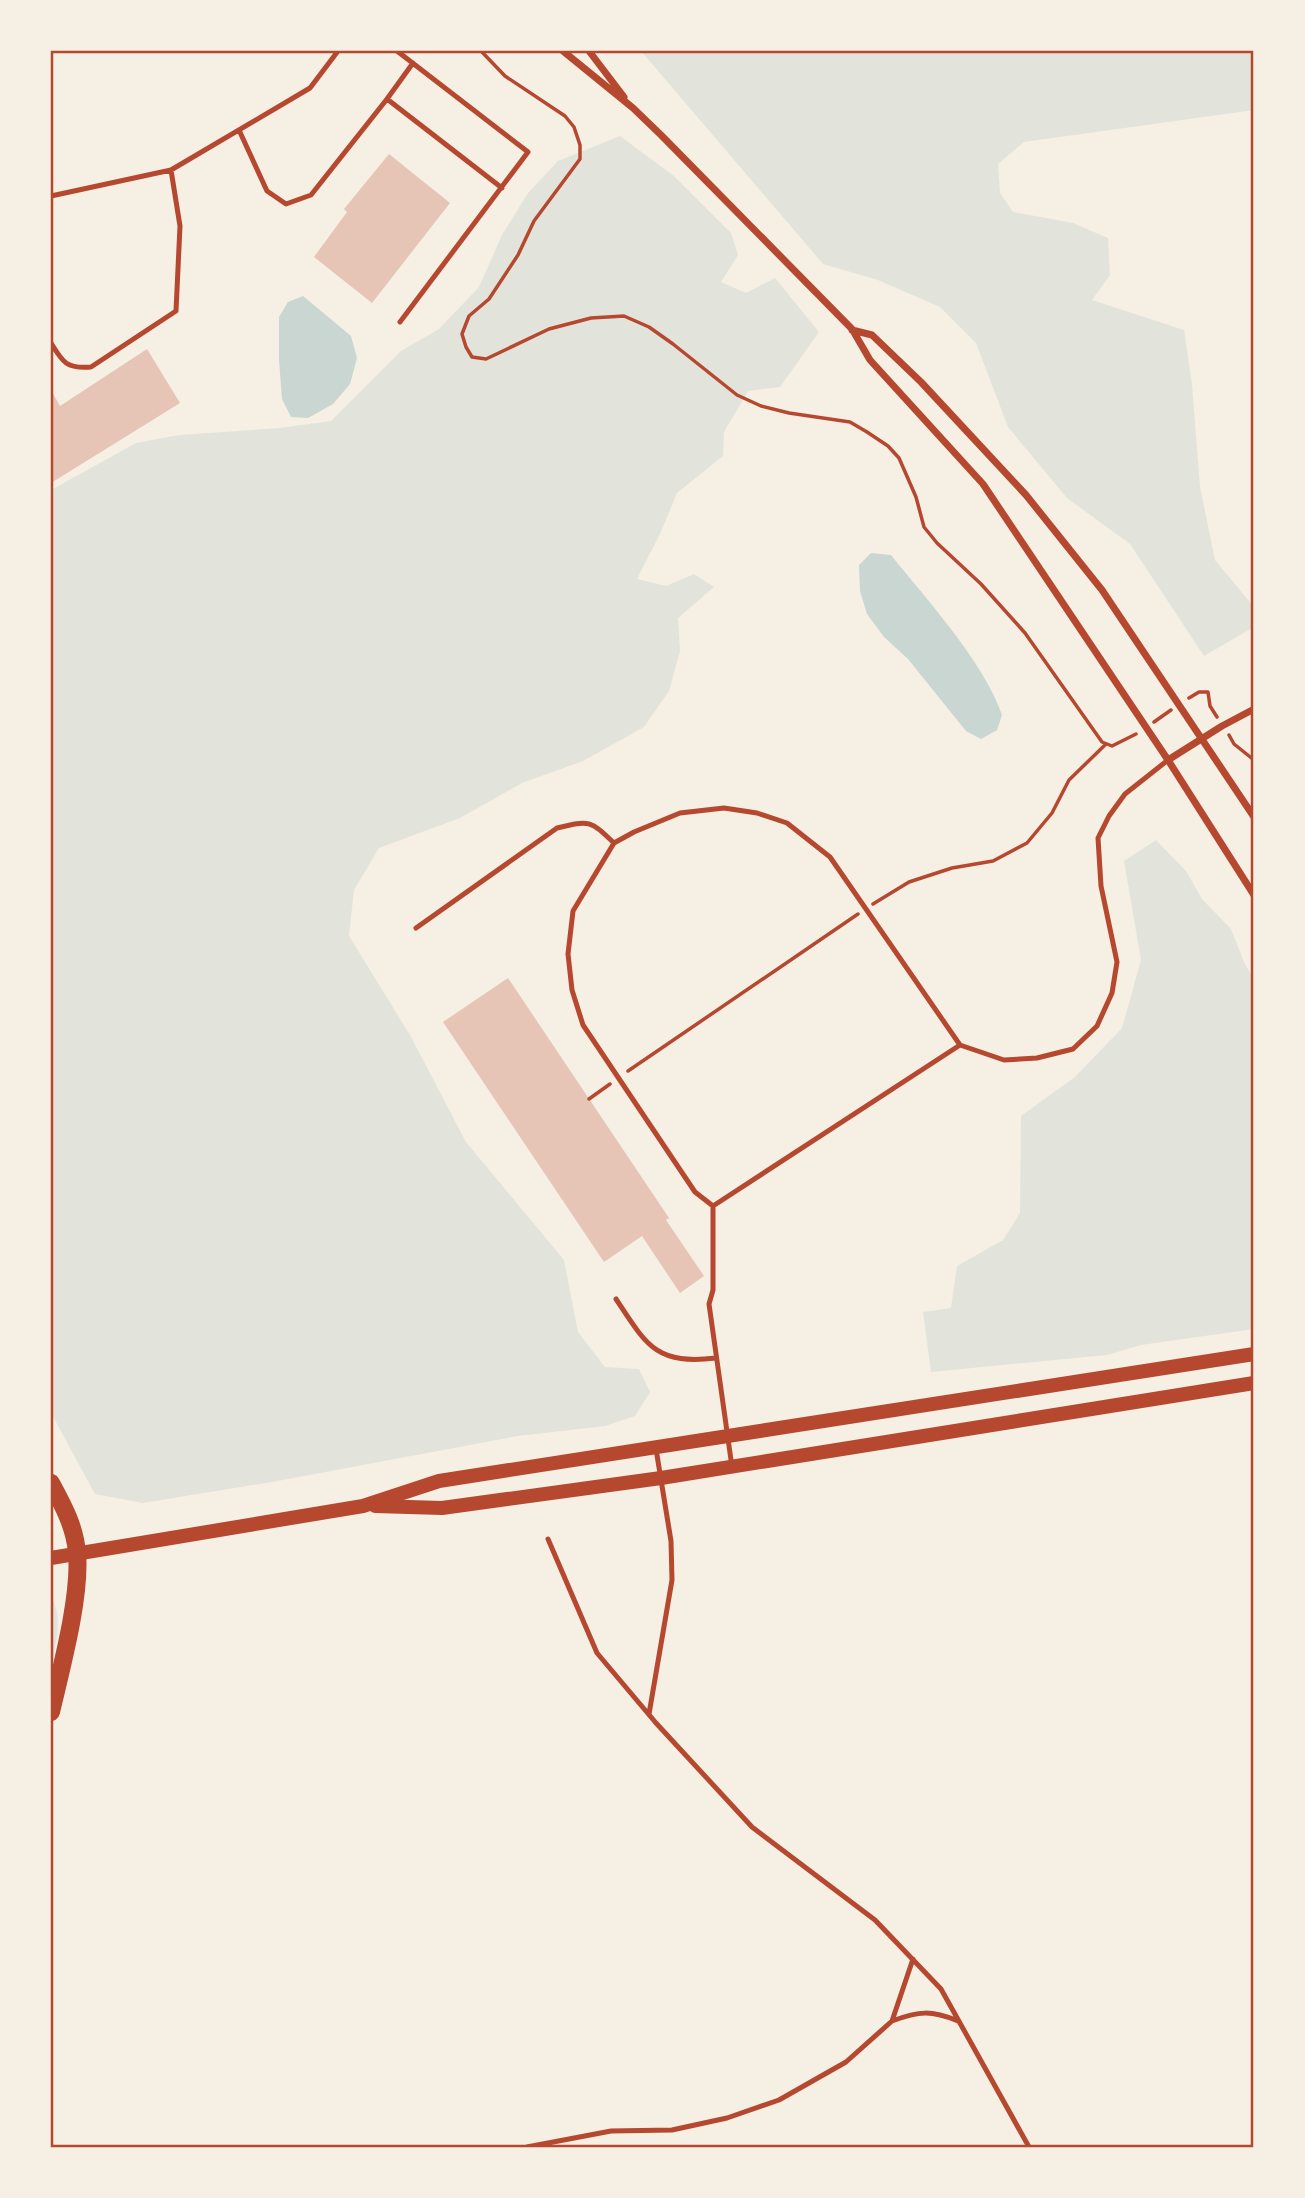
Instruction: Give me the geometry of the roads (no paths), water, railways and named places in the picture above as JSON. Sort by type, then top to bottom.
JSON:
[{"type":"highway","points":[[51,1483],[68,1514],[77,1554],[73,1608],[51,1712]]},
{"type":"main road","points":[[51,1558],[363,1506],[439,1481],[1254,1354]]},
{"type":"main road","points":[[363,1506],[442,1508],[660,1478],[1254,1383]]},
{"type":"street","points":[[563,51],[633,108],[852,329],[870,360],[983,484],[1168,760],[1254,895]]},
{"type":"street","points":[[589,51],[633,108]]},
{"type":"street","points":[[852,329],[872,335],[921,382],[1026,495],[1102,590],[1254,817]]},
{"type":"street","points":[[1168,760],[1254,709]]},
{"type":"lane","points":[[51,196],[171,170],[310,88],[338,51]]},
{"type":"lane","points":[[397,51],[528,152],[400,323]]},
{"type":"lane","points":[[239,130],[267,191],[286,204],[311,195],[413,63]]},
{"type":"lane","points":[[387,99],[502,188]]},
{"type":"lane","points":[[51,343],[62,361],[75,368],[91,367],[176,311],[180,226],[171,170]]},
{"type":"lane","points":[[713,1206],[695,1192],[583,1025],[572,990],[568,954],[573,911],[614,843],[680,813],[724,808],[757,813],[787,823],[830,857],[960,1045],[1004,1060],[1037,1058],[1073,1049],[1097,1026],[1112,993],[1116,962],[1101,886],[1098,838],[1109,816],[1125,794],[1168,760]]},
{"type":"lane","points":[[416,928],[557,828],[580,822],[594,824],[614,843]]},
{"type":"lane","points":[[713,1206],[960,1045]]},
{"type":"lane","points":[[713,1206],[713,1290],[709,1304],[732,1467]]},
{"type":"lane","points":[[615,1299],[641,1338],[653,1349],[673,1358],[691,1361],[716,1358]]},
{"type":"lane","points":[[649,1714],[672,1580],[671,1541],[656,1449]]},
{"type":"lane","points":[[548,1539],[597,1653],[752,1827],[875,1920],[941,1989],[1029,2147]]},
{"type":"lane","points":[[892,2021],[913,1959]]},
{"type":"lane","points":[[527,2147],[611,2131],[671,2130],[727,2118],[779,2100],[846,2063],[892,2021],[912,2014],[930,2012],[958,2021]]}]
